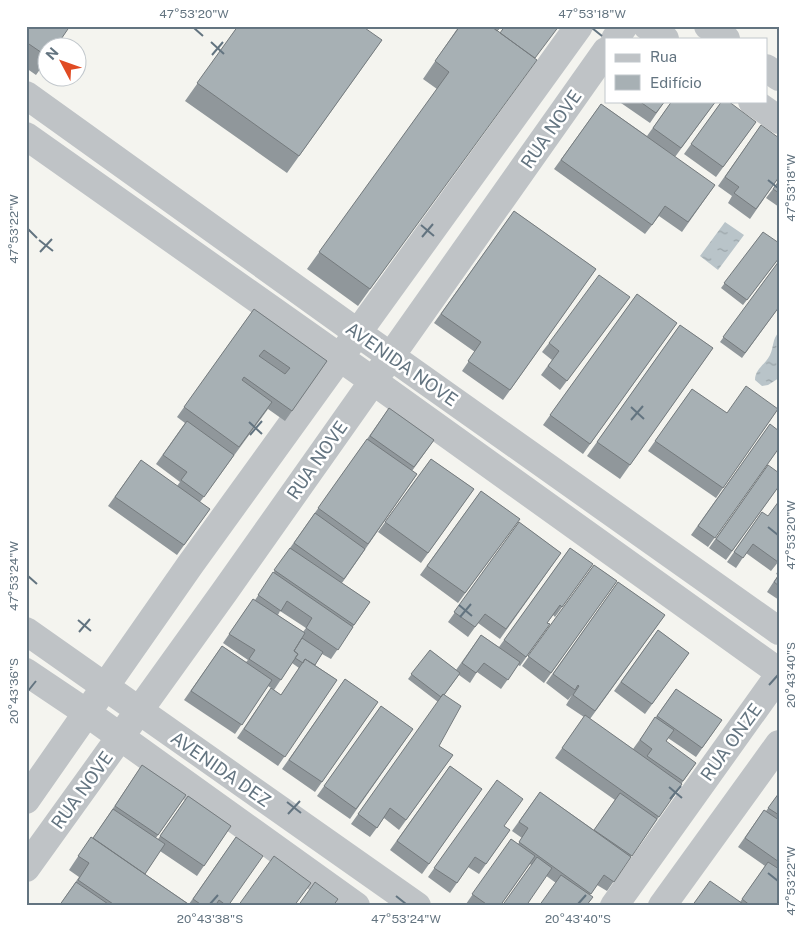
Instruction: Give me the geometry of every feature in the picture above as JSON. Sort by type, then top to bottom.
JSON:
[{"type":"street","name":"RUA NOVE","points":[[26,800],[190,565],[579,26]]},
{"type":"street","points":[[616,38],[624,26]]},
{"type":"street","points":[[647,26],[664,38]]},
{"type":"street","points":[[708,26],[725,38]]},
{"type":"street","name":"RUA NOVE","points":[[26,868],[225,591],[605,52]]},
{"type":"street","points":[[768,69],[779,77]]},
{"type":"street","name":"AVENIDA NOVE","points":[[26,95],[390,356],[779,631]]},
{"type":"street","points":[[753,102],[779,120]]},
{"type":"street","name":"AVENIDA NOVE","points":[[26,136],[340,357],[779,673]]},
{"type":"street","name":"AVENIDA DEZ","points":[[26,630],[417,906]]},
{"type":"street","name":"AVENIDA DEZ","points":[[26,672],[356,906]]},
{"type":"street","name":"RUA ONZE","points":[[614,906],[779,673]]},
{"type":"street","points":[[662,906],[779,744]]},
{"type":"water","points":[[725,222],[744,235],[718,270],[700,256]]},
{"type":"water","points":[[779,332],[779,378],[768,385],[762,386],[755,380],[755,376],[770,355],[775,337]]},
{"type":"building","points":[[26,26],[70,26],[62,38],[38,38],[38,50],[26,42]]},
{"type":"building","points":[[238,26],[362,26],[382,40],[299,156],[197,83]]},
{"type":"building","points":[[460,26],[491,26],[537,60],[370,289],[319,252],[449,72],[435,61]]},
{"type":"building","points":[[491,26],[501,26],[497,31]]},
{"type":"building","points":[[505,26],[559,26],[535,58],[500,33]]},
{"type":"building","points":[[640,102],[664,102],[656,113]]},
{"type":"building","points":[[671,102],[715,102],[681,148],[653,128]]},
{"type":"building","points":[[721,102],[729,102],[756,122],[723,167],[691,144]]},
{"type":"building","points":[[601,104],[715,185],[688,222],[665,206],[652,225],[561,160]]},
{"type":"building","points":[[761,125],[779,138],[779,177],[756,209],[734,193],[739,187],[725,177]]},
{"type":"building","points":[[779,181],[779,193],[773,189]]},
{"type":"building","points":[[514,211],[596,269],[510,390],[468,361],[481,342],[441,314]]},
{"type":"building","points":[[763,232],[779,243],[779,258],[747,300],[724,283]]},
{"type":"building","points":[[779,261],[779,307],[745,353],[723,337]]},
{"type":"building","points":[[599,275],[630,297],[567,381],[548,366],[559,351],[549,343]]},
{"type":"building","points":[[637,294],[677,323],[590,444],[550,415]]},
{"type":"building","points":[[254,309],[327,361],[292,411],[244,377],[242,380],[272,402],[239,447],[184,407]],"holes":[[[264,350],[290,368],[285,374],[259,356]]]},
{"type":"building","points":[[680,325],[713,348],[630,465],[597,442]]},
{"type":"building","points":[[746,386],[778,409],[723,488],[655,441],[692,389],[727,413]]},
{"type":"building","points":[[389,408],[434,440],[414,467],[370,436]]},
{"type":"building","points":[[187,421],[234,455],[204,497],[181,480],[187,472],[163,455]]},
{"type":"building","points":[[770,424],[779,431],[779,448],[715,538],[698,526]]},
{"type":"building","points":[[367,439],[417,474],[368,544],[318,508]]},
{"type":"building","points":[[431,459],[474,489],[428,553],[385,522]]},
{"type":"building","points":[[141,460],[210,509],[184,545],[115,497]]},
{"type":"building","points":[[768,465],[779,473],[779,486],[732,551],[716,539]]},
{"type":"building","points":[[481,491],[520,519],[465,593],[427,566]]},
{"type":"building","points":[[779,501],[779,561],[753,544],[743,558],[734,552],[762,512],[768,516]]},
{"type":"building","points":[[315,513],[365,549],[344,579],[294,543]]},
{"type":"building","points":[[519,522],[561,553],[506,629],[485,614],[475,627],[454,612]]},
{"type":"building","points":[[290,548],[370,602],[354,625],[274,570]]},
{"type":"building","points":[[570,548],[593,564],[562,607],[560,605],[547,623],[550,624],[526,657],[504,640]]},
{"type":"building","points":[[594,565],[617,581],[551,673],[528,656]]},
{"type":"building","points":[[273,572],[353,627],[338,650],[306,628],[312,618],[287,601],[281,611],[258,595]]},
{"type":"building","points":[[779,575],[779,586],[774,582]]},
{"type":"building","points":[[618,582],[665,615],[595,711],[573,695],[578,685],[575,690],[553,674]]},
{"type":"building","points":[[253,599],[305,633],[294,651],[298,654],[281,680],[249,659],[255,650],[229,634]]},
{"type":"building","points":[[658,630],[689,653],[652,704],[621,682]]},
{"type":"building","points":[[481,635],[520,662],[508,680],[484,663],[476,673],[462,663]]},
{"type":"building","points":[[302,638],[323,652],[315,665],[305,659],[303,663],[295,658],[298,654],[294,651]]},
{"type":"building","points":[[222,646],[272,680],[242,725],[191,691]]},
{"type":"building","points":[[430,650],[460,673],[441,697],[411,674]]},
{"type":"building","points":[[305,659],[337,680],[285,757],[244,729],[271,688],[281,695]]},
{"type":"building","points":[[345,679],[378,702],[322,782],[289,760]]},
{"type":"building","points":[[676,689],[722,720],[702,748],[657,716]]},
{"type":"building","points":[[443,694],[461,706],[439,746],[453,755],[406,820],[390,808],[377,828],[358,814]]},
{"type":"building","points":[[381,706],[413,729],[356,809],[324,786]]},
{"type":"building","points":[[585,715],[682,784],[659,817],[562,748]]},
{"type":"building","points":[[655,717],[674,730],[666,741],[696,763],[683,781],[647,756],[652,749],[640,740]]},
{"type":"building","points":[[142,765],[186,795],[158,835],[115,806]]},
{"type":"building","points":[[450,766],[482,789],[429,864],[397,841]]},
{"type":"building","points":[[497,780],[523,799],[504,826],[510,830],[486,864],[475,857],[457,883],[434,868]]},
{"type":"building","points":[[540,792],[631,857],[614,882],[604,875],[591,894],[519,842],[528,828],[519,822]]},
{"type":"building","points":[[620,793],[657,819],[632,856],[594,830]]},
{"type":"building","points":[[779,793],[779,815],[768,808]]},
{"type":"building","points":[[188,796],[231,826],[204,866],[160,836]]},
{"type":"building","points":[[113,809],[165,844],[145,874],[93,838]]},
{"type":"building","points":[[764,810],[779,820],[779,862],[745,838]]},
{"type":"building","points":[[91,837],[191,906],[116,906],[78,880],[89,863],[78,856]]},
{"type":"building","points":[[236,837],[263,856],[228,906],[219,900],[215,906],[203,906],[193,899]]},
{"type":"building","points":[[511,839],[535,856],[500,906],[489,906],[472,894]]},
{"type":"building","points":[[274,856],[311,883],[294,906],[238,906]]},
{"type":"building","points":[[537,857],[552,868],[526,906],[502,906]]},
{"type":"building","points":[[768,862],[779,869],[779,906],[751,906],[742,899]]},
{"type":"building","points":[[561,875],[593,897],[586,906],[539,906]]},
{"type":"building","points":[[710,881],[746,906],[692,906]]},
{"type":"building","points":[[76,882],[111,906],[59,906]]},
{"type":"building","points":[[315,882],[338,899],[333,906],[298,906]]}]
